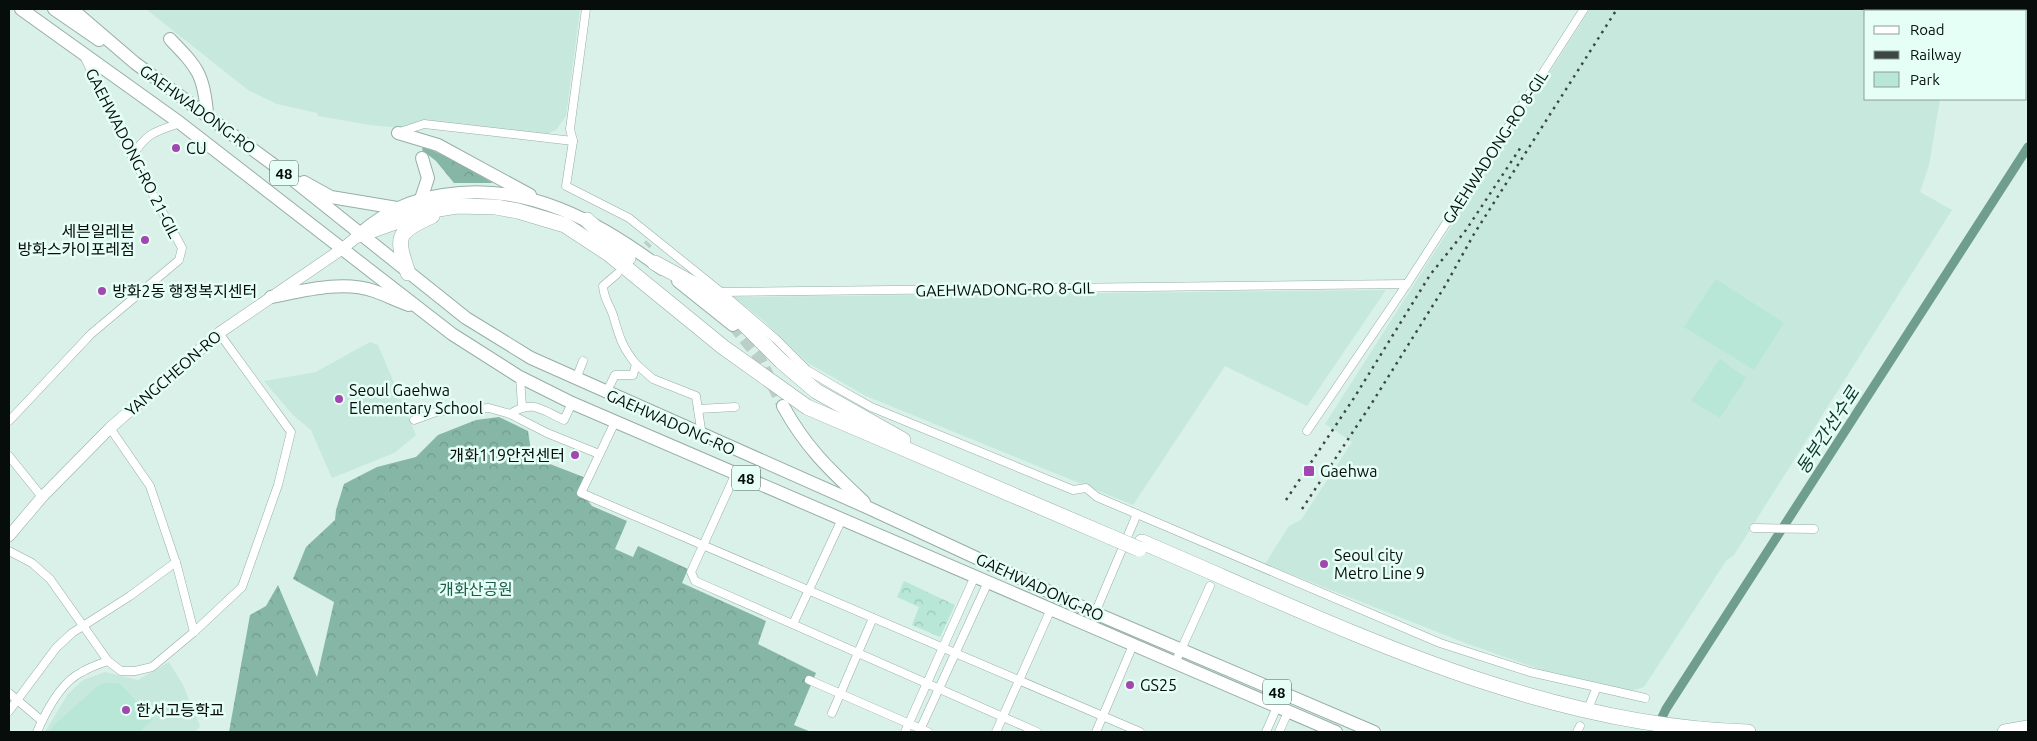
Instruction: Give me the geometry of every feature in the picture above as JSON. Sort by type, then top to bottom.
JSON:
[{"type":"highway","points":[[359,235],[426,211],[457,206],[496,207],[518,211],[565,225],[609,254],[723,347],[807,407],[1113,534]]},
{"type":"highway","points":[[408,273],[399,248],[400,239],[404,232],[426,219],[457,206]]},
{"type":"highway","points":[[587,220],[638,267],[732,347],[774,378],[813,401],[1113,534],[1244,589],[1435,675],[1499,696],[1669,732]]},
{"type":"highway","points":[[654,263],[701,288],[728,308],[780,361],[816,391],[920,449]]},
{"type":"highway","points":[[1613,721],[1707,731],[1748,732]]},
{"type":"highway","points":[[2005,732],[2028,728]]},
{"type":"main road","name":"GAEHWADONG-RO","points":[[21,9],[82,51],[180,124],[452,334],[520,377],[614,422],[1336,732]]},
{"type":"main road","name":"GAEHWADONG-RO","points":[[36,9],[62,28],[82,51]]},
{"type":"main road","name":"GAEHWADONG-RO","points":[[54,9],[79,28],[134,63],[207,114],[282,171],[359,235],[466,318],[531,358],[702,436],[871,509],[1095,613],[1374,732]]},
{"type":"main road","name":"GAEHWADONG-RO","points":[[72,9],[134,63]]},
{"type":"main road","points":[[170,39],[199,73],[203,83],[207,114]]},
{"type":"main road","points":[[398,133],[438,145],[538,200],[587,220],[630,245],[733,325]]},
{"type":"main road","points":[[421,199],[428,178],[422,158]]},
{"type":"main road","points":[[282,171],[331,196],[396,208]]},
{"type":"main road","points":[[359,235],[380,217],[396,208],[421,199],[484,191],[538,200]]},
{"type":"main road","name":"YANGCHEON-RO","points":[[9,536],[42,497],[110,428],[219,333],[342,249],[359,235]]},
{"type":"main road","points":[[271,297],[315,289],[352,287],[373,290],[418,308]]},
{"type":"main road","points":[[783,406],[805,442],[819,460],[871,509]]},
{"type":"main road","points":[[1219,683],[1220,678],[1236,682],[1244,678]]},
{"type":"street","points":[[586,9],[570,129],[573,140],[566,186],[629,218],[652,240],[721,292],[777,340],[807,370],[871,407],[1073,490],[1086,488],[1097,497],[1440,643],[1530,672],[1645,698]]},
{"type":"street","name":"GAEHWADONG-RO 8-GIL","points":[[1307,431],[1407,284],[1584,9]]},
{"type":"street","name":"GAEHWADONG-RO 21-GIL","points":[[9,421],[91,334],[179,260],[182,248],[132,156],[82,51]]},
{"type":"street","name":"GAEHWADONG-RO","points":[[132,156],[143,138],[180,124]]},
{"type":"street","points":[[398,133],[424,124],[573,140]]},
{"type":"street","points":[[617,274],[603,286],[604,299],[612,312],[624,350],[653,379],[696,396],[702,436]]},
{"type":"street","name":"GAEHWADONG-RO 8-GIL","points":[[721,292],[1407,284]]},
{"type":"street","points":[[9,552],[32,564],[50,579],[108,661],[121,671],[135,671],[152,667],[194,632],[242,587],[278,485],[291,432],[219,333]]},
{"type":"street","points":[[576,379],[583,361]]},
{"type":"street","points":[[606,393],[615,375],[633,375],[636,364]]},
{"type":"street","points":[[520,377],[522,406]]},
{"type":"street","points":[[556,436],[572,403]]},
{"type":"street","points":[[510,414],[522,406],[530,405],[564,420]]},
{"type":"street","points":[[698,409],[735,407]]},
{"type":"street","points":[[414,420],[436,412],[489,408],[510,414],[599,454]]},
{"type":"street","points":[[614,422],[581,493],[1140,732]]},
{"type":"street","points":[[110,428],[150,486],[176,562],[194,632]]},
{"type":"street","points":[[9,456],[42,497]]},
{"type":"street","points":[[736,473],[691,572],[695,581],[1037,732]]},
{"type":"street","points":[[1095,613],[1137,514]]},
{"type":"street","points":[[793,624],[842,519]]},
{"type":"street","points":[[1754,528],[1810,529]]},
{"type":"street","points":[[9,711],[56,648],[83,624],[130,596],[176,562]]},
{"type":"street","points":[[905,732],[976,576]]},
{"type":"street","points":[[809,680],[923,731],[939,689],[988,582]]},
{"type":"street","points":[[1175,662],[1191,632],[1210,586]]},
{"type":"street","points":[[996,732],[1051,609]]},
{"type":"street","points":[[832,713],[873,618]]},
{"type":"street","points":[[1096,732],[1133,644]]},
{"type":"street","points":[[38,732],[42,720],[67,683],[80,672],[108,661]]},
{"type":"street","points":[[1590,704],[1596,688]]},
{"type":"street","points":[[9,694],[42,720]]},
{"type":"street","points":[[1266,732],[1283,710]]},
{"type":"street","points":[[1279,732],[1283,710]]},
{"type":"shaded area","points":[[146,9],[580,9],[566,116],[556,130],[547,134],[423,122],[402,128],[370,125],[318,116],[317,113],[277,104],[248,90]]},
{"type":"shaded area","points":[[1590,9],[1949,9],[1864,10],[1864,100],[1940,100],[1929,165],[1920,192],[1952,210],[1734,555],[1726,561],[1644,687],[1631,691],[1542,670],[1468,644],[1265,564],[1289,526],[1301,520],[1352,442],[1325,424]]},
{"type":"shaded area","points":[[1386,290],[1307,406],[1225,366],[1133,505],[866,396],[808,363],[765,322],[734,297]]},
{"type":"shaded area","name":"Seoul Gaehwa Elementary School","points":[[370,342],[378,345],[416,435],[394,453],[332,478],[311,430],[293,415],[264,381],[316,372]]},
{"type":"shaded area","name":"한서고등학교","points":[[169,662],[183,685],[200,726],[195,732],[45,732],[68,694],[83,680],[105,672],[138,680]]},
{"type":"green space","points":[[423,146],[455,161],[493,183],[454,183],[436,161],[422,150]]},
{"type":"green space","points":[[1716,279],[1784,323],[1754,370],[1684,327]]},
{"type":"green space","points":[[1720,359],[1746,378],[1720,418],[1691,401]]},
{"type":"green space","name":"개화산공원","points":[[499,417],[528,431],[532,457],[586,478],[582,493],[592,506],[627,521],[615,549],[633,557],[638,546],[688,569],[682,583],[766,621],[758,644],[816,673],[794,725],[811,732],[229,732],[250,615],[266,606],[278,585],[317,677],[334,602],[293,579],[306,547],[335,520],[344,484],[377,467],[416,457],[438,435],[476,420]]},
{"type":"green space","points":[[904,581],[955,605],[940,637],[912,625],[919,607],[897,597]]},
{"type":"green space","points":[[118,683],[122,686],[153,719],[140,732],[50,732],[54,725],[99,685]]},
{"type":"waterway","name":"동부간선수로","points":[[1655,732],[1666,709],[2028,147]]},
{"type":"tunnel","points":[[638,254],[649,243]]},
{"type":"tunnel","points":[[733,325],[759,357],[783,406]]},
{"type":"railway","points":[[1302,509],[1370,406],[1445,286],[1474,234],[1617,9]]},
{"type":"railway","points":[[1286,500],[1354,398],[1430,275],[1466,230],[1521,147]]},
{"type":"place","name":"CU","points":[[176,148]]},
{"type":"place","name":"세븐일레븐 방화스카이포레점","points":[[145,240]]},
{"type":"place","name":"방화2동 행정복지센터","points":[[102,291]]},
{"type":"place","name":"Seoul Gaehwa Elementary School","points":[[339,399]]},
{"type":"place","name":"개화119안전센터","points":[[575,455]]},
{"type":"place","name":"Gaehwa","points":[[1309,471]]},
{"type":"place","name":"Seoul city Metro Line 9","points":[[1324,564]]},
{"type":"place","name":"GS25","points":[[1130,685]]},
{"type":"place","name":"한서고등학교","points":[[126,710]]}]
